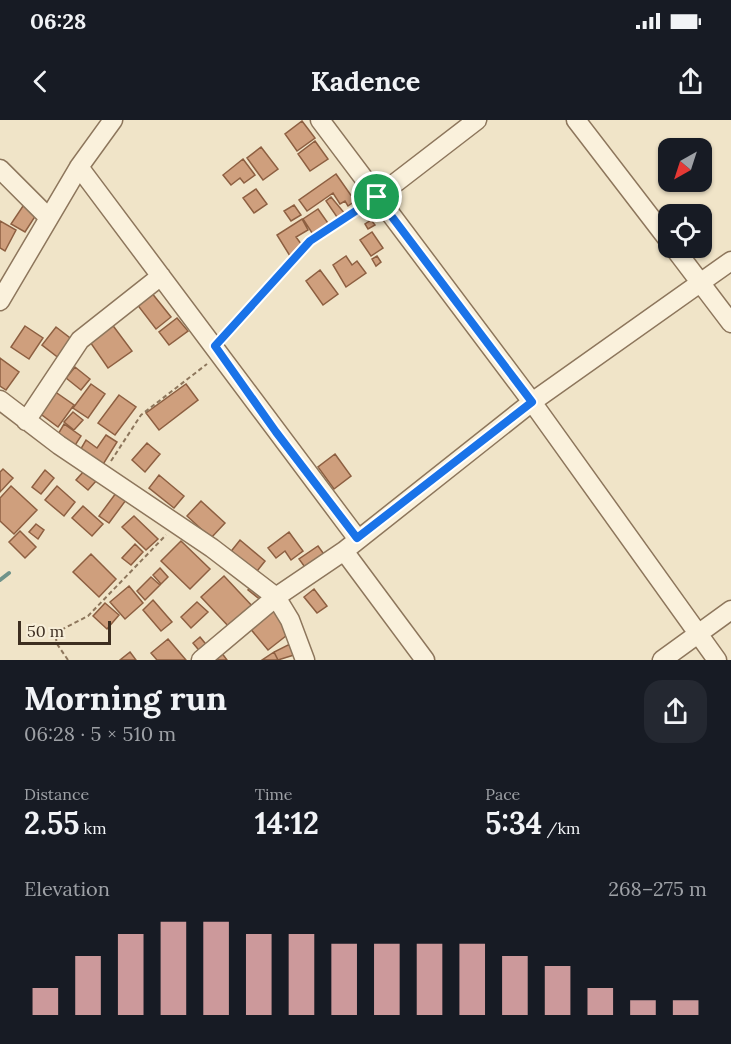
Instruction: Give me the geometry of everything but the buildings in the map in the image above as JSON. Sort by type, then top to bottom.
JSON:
[{"type":"street","points":[[0,301],[79,167],[113,120]]},
{"type":"street","points":[[320,120],[532,402],[717,660]]},
{"type":"street","points":[[377,197],[477,120]]},
{"type":"street","points":[[576,120],[658,227]]},
{"type":"street","points":[[79,167],[357,538]]},
{"type":"street","points":[[0,169],[48,217]]},
{"type":"street","points":[[682,258],[731,323]]},
{"type":"street","points":[[201,660],[276,597],[344,551],[357,538],[532,402],[731,261]]},
{"type":"street","points":[[26,421],[80,340],[161,276]]},
{"type":"street","points":[[0,400],[26,421],[177,524],[276,597],[290,620],[305,660]]},
{"type":"street","points":[[344,551],[425,660]]},
{"type":"street","points":[[662,660],[731,610]]},
{"type":"path","points":[[103,473],[141,415],[216,357],[215,346],[310,241],[377,197]]},
{"type":"path","points":[[68,660],[57,644],[55,633],[88,616],[177,524]]},
{"type":"waterway","points":[[0,580],[9,573]]},
{"type":"route","points":[[377,197],[532,402],[357,538],[276,432],[215,346],[310,241],[377,197]]}]
